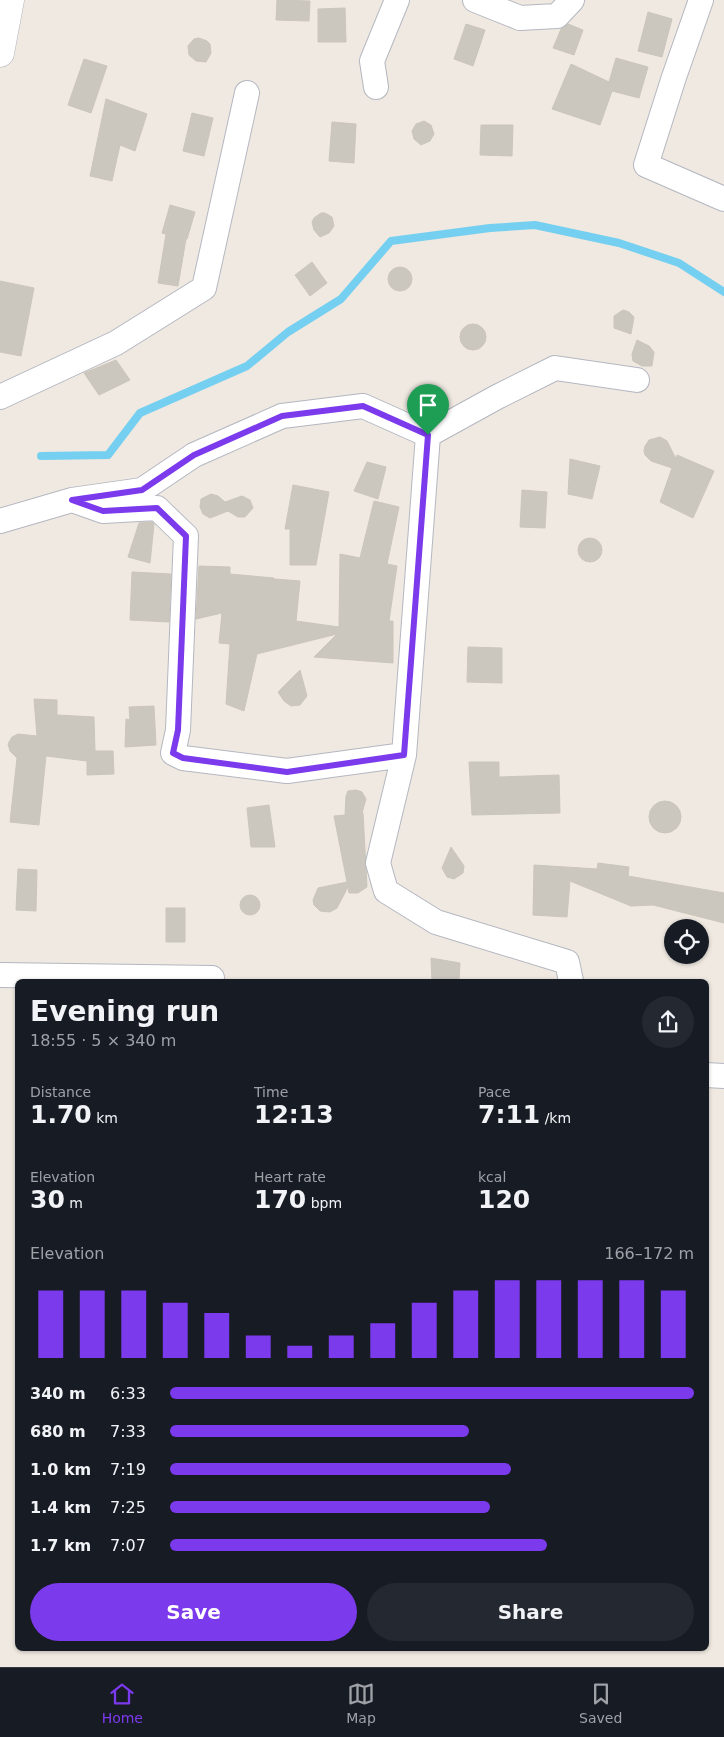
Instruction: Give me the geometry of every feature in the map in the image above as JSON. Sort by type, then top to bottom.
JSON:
[{"type":"main road","points":[[0,53],[10,0]]},
{"type":"street","points":[[376,87],[372,61],[397,0]]},
{"type":"street","points":[[475,0],[520,18],[556,16],[572,0]]},
{"type":"street","points":[[701,0],[646,165],[724,199]]},
{"type":"street","points":[[0,397],[116,343],[204,288],[247,93]]},
{"type":"street","points":[[428,435],[497,396],[555,368],[638,380]]},
{"type":"street","points":[[0,521],[72,500],[142,490],[194,455],[282,416],[363,406],[428,435]]},
{"type":"street","points":[[428,435],[404,755],[378,863],[386,891],[436,922],[567,962],[571,979]]},
{"type":"street","points":[[72,500],[103,511],[157,508],[186,536],[178,730],[173,753],[183,758],[287,772],[404,755]]},
{"type":"street","points":[[0,975],[212,978]]},
{"type":"street","points":[[709,1074],[724,1076]]},
{"type":"building","points":[[277,0],[310,1],[309,21],[276,20]]},
{"type":"building","points":[[345,8],[346,42],[318,42],[318,9]]},
{"type":"building","points":[[648,12],[672,19],[662,57],[638,51]]},
{"type":"building","points":[[466,24],[485,30],[473,66],[454,59]]},
{"type":"building","points":[[568,24],[583,30],[574,55],[553,48],[561,29]]},
{"type":"building","points":[[199,38],[210,44],[211,53],[206,62],[196,61],[189,55],[188,46],[194,39]]},
{"type":"building","points":[[616,58],[648,67],[639,98],[612,91],[600,125],[552,109],[571,64],[609,82]]},
{"type":"building","points":[[84,59],[107,66],[91,113],[68,105]]},
{"type":"building","points":[[106,99],[147,114],[135,151],[120,145],[112,181],[90,176]]},
{"type":"building","points":[[192,113],[213,118],[204,156],[183,151]]},
{"type":"building","points":[[424,121],[431,125],[434,134],[430,141],[421,145],[414,139],[412,131],[416,124]]},
{"type":"building","points":[[332,122],[356,124],[354,163],[329,161]]},
{"type":"building","points":[[481,125],[513,125],[512,156],[480,155]]},
{"type":"building","points":[[170,205],[195,212],[186,239],[178,286],[158,283],[166,234],[162,233]]},
{"type":"building","points":[[321,213],[332,217],[334,226],[329,233],[320,237],[314,230],[312,222]]},
{"type":"building","points":[[312,262],[327,283],[310,296],[295,275]]},
{"type":"building","points":[[400,267],[408,271],[412,279],[408,287],[400,291],[392,287],[388,279],[392,271]]},
{"type":"building","points":[[0,281],[34,288],[21,356],[0,352]]},
{"type":"building","points":[[623,310],[629,312],[634,317],[631,334],[614,328],[614,316]]},
{"type":"building","points":[[473,324],[482,328],[486,337],[482,346],[473,350],[464,346],[460,337],[464,328]]},
{"type":"building","points":[[637,340],[649,346],[654,352],[652,366],[642,366],[633,361],[632,354]]},
{"type":"building","points":[[116,360],[130,380],[99,395],[84,373]]},
{"type":"building","points":[[660,437],[667,441],[676,459],[677,455],[714,471],[693,518],[660,502],[672,468],[651,461],[644,451],[649,440]]},
{"type":"building","points":[[570,459],[600,466],[592,499],[568,494]]},
{"type":"building","points":[[367,462],[386,467],[378,499],[354,491]]},
{"type":"building","points":[[293,485],[329,492],[316,565],[290,565],[290,529],[285,529]]},
{"type":"building","points":[[522,490],[547,492],[545,528],[520,527]]},
{"type":"building","points":[[211,494],[218,496],[225,502],[242,496],[250,500],[253,508],[245,517],[238,517],[228,511],[210,518],[203,514],[200,507],[201,499]]},
{"type":"building","points":[[374,501],[399,507],[387,564],[397,566],[389,621],[393,621],[393,663],[314,657],[337,634],[257,654],[244,711],[226,704],[230,644],[219,643],[222,613],[196,619],[199,566],[230,567],[230,574],[274,578],[275,582],[275,579],[300,581],[296,621],[339,627],[340,554],[360,558]]},
{"type":"building","points":[[152,522],[154,524],[150,563],[128,557],[139,523]]},
{"type":"building","points":[[590,538],[599,541],[602,550],[599,559],[590,562],[581,559],[578,550],[581,541]]},
{"type":"building","points":[[132,572],[171,574],[169,622],[130,620]]},
{"type":"building","points":[[468,647],[502,648],[502,683],[467,682]]},
{"type":"building","points":[[300,670],[307,696],[300,705],[291,706],[284,701],[278,692]]},
{"type":"building","points":[[34,699],[57,700],[57,715],[94,717],[95,751],[113,751],[114,774],[87,775],[87,761],[46,756],[39,825],[10,822],[17,758],[10,751],[8,744],[12,737],[18,734],[37,736]]},
{"type":"building","points":[[154,706],[156,745],[125,747],[126,719],[130,720],[129,707]]},
{"type":"building","points":[[469,762],[499,762],[499,777],[559,775],[560,813],[472,815]]},
{"type":"building","points":[[356,790],[362,792],[366,799],[362,813],[367,887],[358,893],[349,893],[348,887],[337,908],[330,912],[320,911],[314,905],[313,900],[318,888],[347,882],[334,816],[345,815],[348,791]]},
{"type":"building","points":[[665,801],[671,802],[676,806],[680,811],[680,823],[676,828],[671,832],[665,833],[659,832],[654,828],[650,823],[649,817],[650,811],[654,806],[659,802]]},
{"type":"building","points":[[269,805],[275,847],[251,847],[247,808]]},
{"type":"building","points":[[451,847],[464,866],[463,873],[454,879],[447,877],[442,868]]},
{"type":"building","points":[[598,863],[629,867],[628,876],[724,893],[724,923],[653,905],[631,906],[570,881],[567,917],[533,915],[534,865],[597,869]]},
{"type":"building","points":[[18,869],[37,870],[36,911],[16,910]]},
{"type":"building","points":[[250,895],[257,898],[260,905],[257,912],[250,915],[243,912],[240,905],[243,898]]},
{"type":"building","points":[[166,908],[185,908],[185,942],[166,942]]},
{"type":"building","points":[[431,958],[460,963],[459,979],[432,979]]},
{"type":"waterway","points":[[41,456],[108,455],[140,413],[247,366],[288,332],[341,299],[391,241],[490,228],[535,225],[619,243],[679,263],[724,292]]},
{"type":"route","points":[[363,406],[428,435],[404,755],[287,772],[183,758],[173,753],[178,730],[186,536],[157,508],[103,511],[72,500],[142,490],[194,455],[282,416],[363,406]]}]
